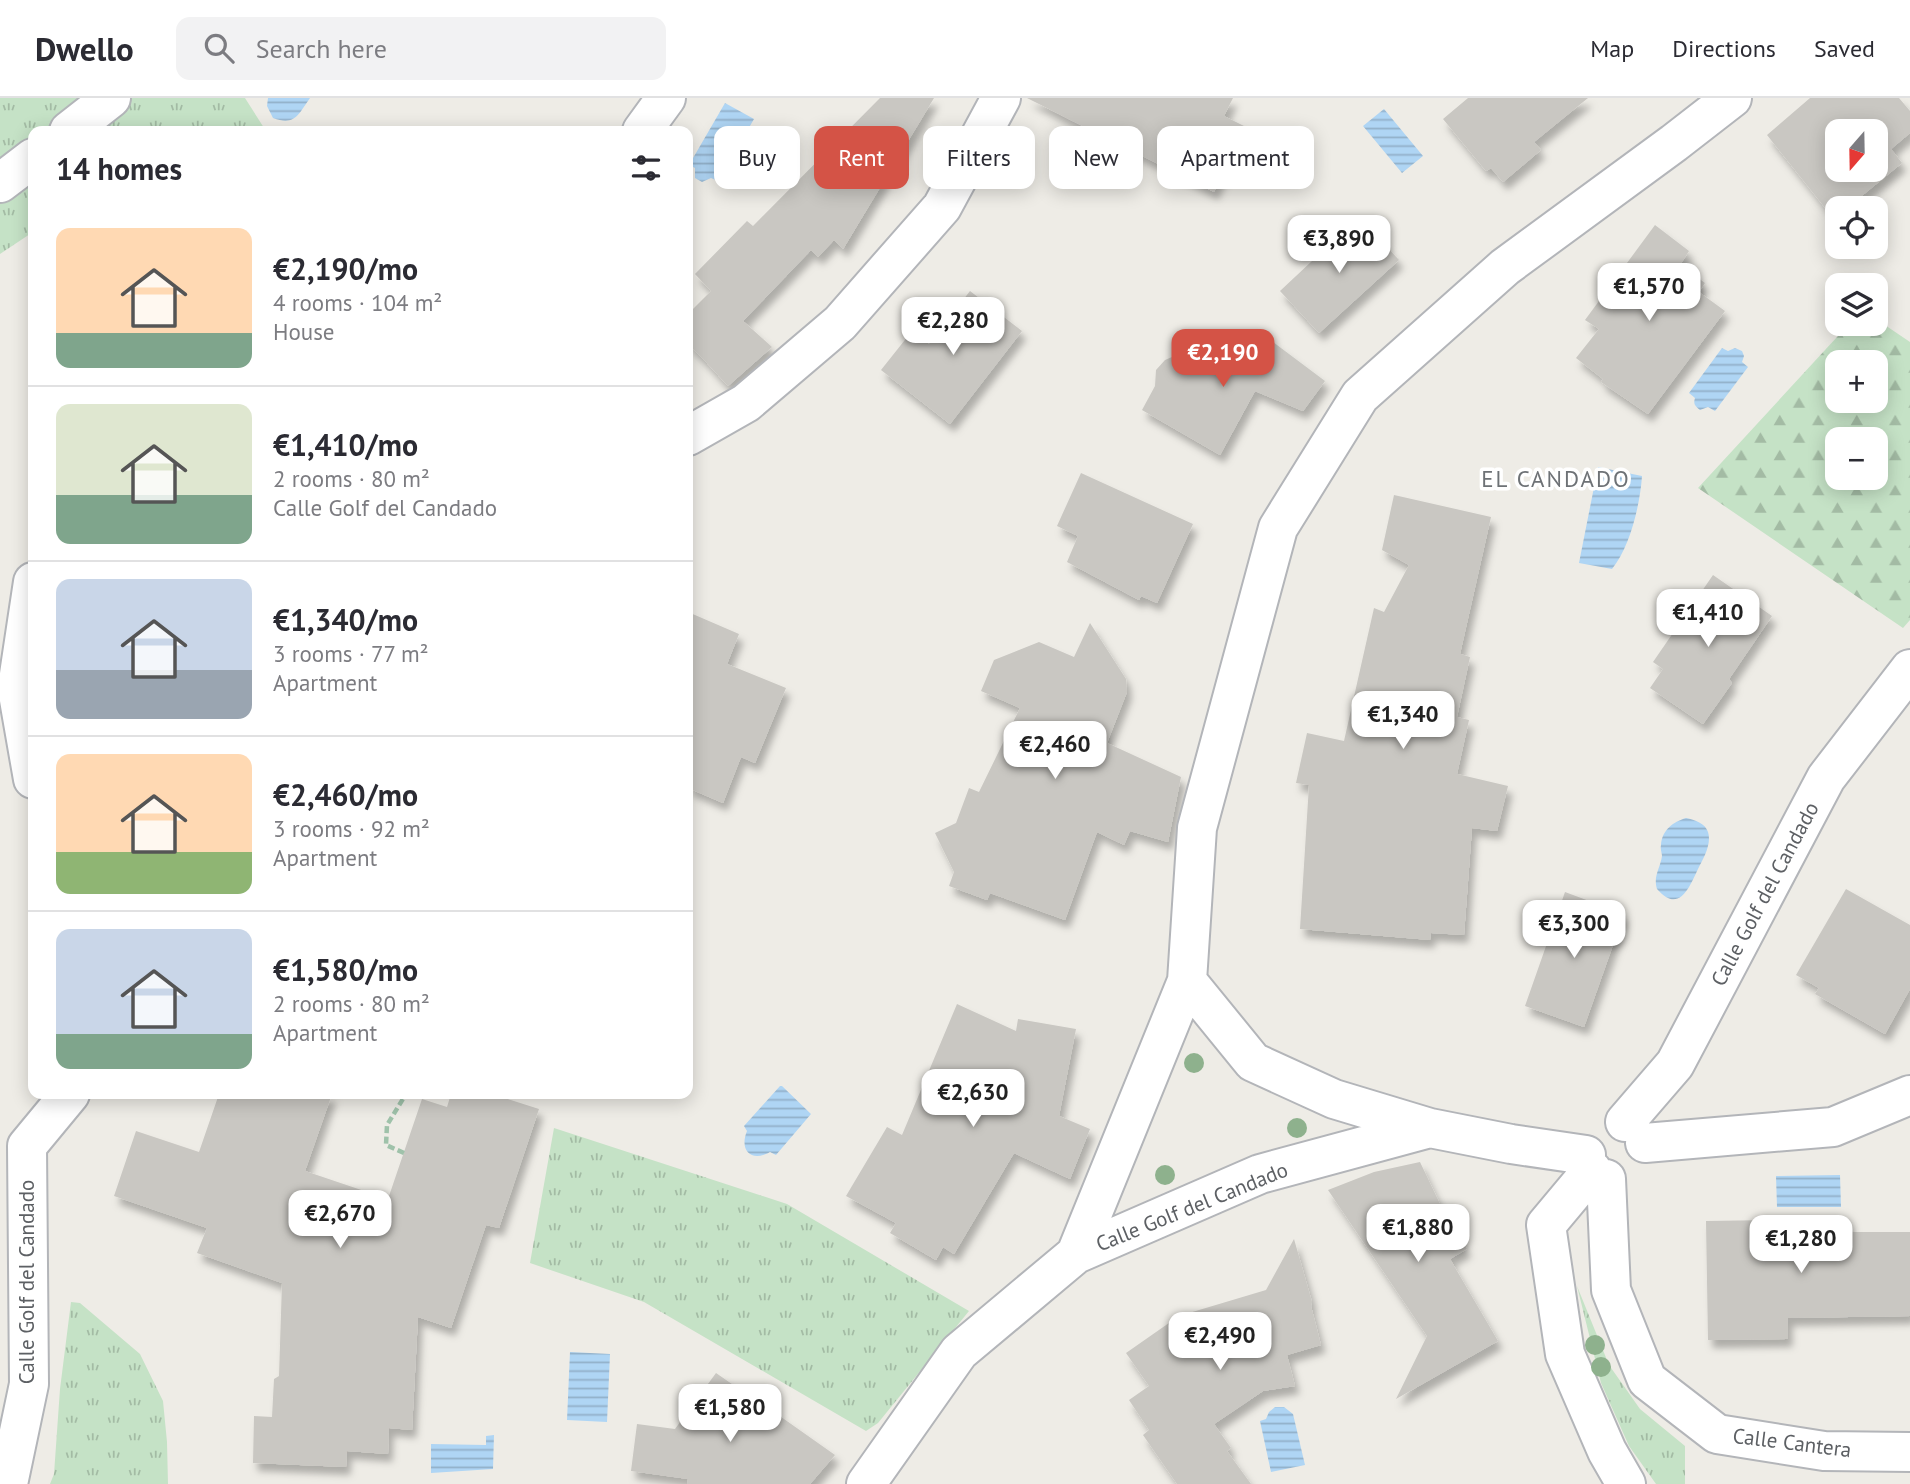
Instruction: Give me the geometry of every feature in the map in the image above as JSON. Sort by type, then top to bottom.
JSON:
[{"type":"street","points":[[75,126],[111,98]]},
{"type":"street","points":[[646,126],[666,98]]},
{"type":"street","points":[[693,433],[746,404],[840,323],[942,207],[1001,98]]},
{"type":"street","points":[[866,1484],[959,1352],[1076,1254],[1187,981],[1197,828],[1278,528],[1360,396],[1505,267],[1732,98]]},
{"type":"street","points":[[0,183],[28,163]]},
{"type":"street","points":[[28,615],[17,688],[28,751]]},
{"type":"street","name":"Calle Golf del Candado","points":[[1635,1133],[1675,1064],[1826,778],[1910,669]]},
{"type":"street","points":[[0,771],[28,785]]},
{"type":"street","name":"Calle Golf del Candado","points":[[1187,981],[1253,1062],[1334,1099],[1430,1128],[1511,1144],[1595,1168]]},
{"type":"street","name":"Calle Cantera","points":[[1910,1095],[1833,1126],[1635,1133],[1611,1121],[1597,1126],[1588,1138],[1595,1168],[1612,1290],[1647,1380],[1717,1434],[1824,1451],[1910,1452]]},
{"type":"street","name":"Calle Golf del Candado","points":[[8,1484],[45,1387],[27,1146],[66,1099]]},
{"type":"street","name":"Calle Golf del Candado","points":[[1076,1254],[1260,1174],[1430,1128]]},
{"type":"street","points":[[1626,1484],[1607,1451],[1565,1354],[1546,1225],[1595,1168],[1624,1180],[1637,1172],[1644,1159],[1635,1133]]},
{"type":"path","points":[[403,1099],[387,1125],[386,1145],[404,1153]]},
{"type":"green space","points":[[0,98],[245,98],[263,126],[28,126],[28,235],[0,254]]},
{"type":"green space","points":[[1888,327],[1910,342],[1910,620],[1903,628],[1698,488],[1825,350],[1825,413],[1888,413],[1888,350],[1825,350],[1838,336],[1888,336]]},
{"type":"green space","points":[[554,1128],[787,1204],[969,1311],[878,1423],[866,1431],[644,1302],[530,1263]]},
{"type":"green space","points":[[1577,1286],[1609,1365],[1640,1409],[1685,1446],[1685,1484],[1656,1484],[1629,1446],[1601,1383]]},
{"type":"green space","points":[[71,1302],[80,1303],[140,1354],[163,1401],[168,1484],[50,1484],[54,1474],[60,1389]]},
{"type":"water","points":[[268,98],[310,98],[295,117],[286,121],[273,118],[267,106]]},
{"type":"water","points":[[725,103],[754,119],[750,126],[714,126],[714,179],[702,182],[695,178],[693,158]]},
{"type":"water","points":[[1384,109],[1423,156],[1402,173],[1363,126]]},
{"type":"water","points":[[1722,348],[1742,351],[1742,362],[1748,367],[1715,411],[1708,407],[1700,410],[1695,405],[1695,398],[1689,393]]},
{"type":"water","points":[[1598,467],[1642,476],[1633,525],[1624,549],[1612,569],[1579,563]]},
{"type":"water","points":[[1686,818],[1705,826],[1709,841],[1691,884],[1677,899],[1671,899],[1657,889],[1656,884],[1662,856],[1662,840],[1669,827]]},
{"type":"water","points":[[780,1086],[811,1114],[776,1155],[770,1152],[752,1155],[746,1149],[747,1131],[744,1126]]},
{"type":"water","points":[[1840,1175],[1841,1207],[1777,1207],[1776,1176]]},
{"type":"water","points":[[570,1352],[610,1354],[607,1422],[567,1420]]},
{"type":"water","points":[[1275,1407],[1284,1407],[1293,1414],[1305,1465],[1271,1472],[1260,1421],[1266,1419]]},
{"type":"water","points":[[494,1435],[493,1469],[431,1473],[431,1444],[486,1445],[486,1436]]},
{"type":"building","points":[[880,98],[934,98],[909,139],[909,126],[852,126]]},
{"type":"building","points":[[1027,98],[1233,98],[1224,116],[1244,126],[1157,126],[1157,163],[1143,156],[1143,126],[1083,126]]},
{"type":"building","points":[[1468,98],[1588,98],[1534,142],[1541,150],[1503,182],[1491,168],[1486,171],[1443,119]]},
{"type":"building","points":[[1810,98],[1899,98],[1910,111],[1910,133],[1891,149],[1902,163],[1888,174],[1888,119],[1825,119],[1825,182],[1879,182],[1862,196],[1825,196],[1825,208],[1767,135]]},
{"type":"building","points":[[814,165],[814,189],[879,189],[843,249],[834,240],[818,257],[811,250],[743,321],[772,347],[728,386],[693,349],[693,309],[711,291],[695,274],[747,221],[753,226],[790,189],[800,189],[800,179]]},
{"type":"building","points":[[1359,217],[1399,260],[1319,333],[1280,291]]},
{"type":"building","points":[[1655,225],[1689,251],[1680,265],[1705,283],[1699,292],[1725,311],[1648,414],[1601,382],[1603,379],[1576,358],[1599,329],[1585,320]]},
{"type":"building","points":[[970,291],[1022,331],[950,424],[881,370],[912,331],[929,344]]},
{"type":"building","points":[[1185,333],[1245,367],[1273,342],[1325,381],[1303,411],[1255,391],[1220,455],[1142,410],[1155,386],[1156,370],[1172,357]]},
{"type":"building","points":[[1081,473],[1193,524],[1157,603],[1141,596],[1139,600],[1067,562],[1078,536],[1057,526]]},
{"type":"building","points":[[1394,495],[1491,517],[1460,654],[1470,657],[1457,717],[1469,720],[1457,774],[1508,786],[1497,831],[1472,828],[1464,935],[1431,933],[1430,940],[1300,929],[1309,785],[1296,783],[1307,733],[1344,741],[1374,608],[1384,612],[1409,565],[1382,550]]},
{"type":"building","points":[[1713,575],[1772,616],[1729,679],[1732,683],[1703,724],[1650,688],[1663,669],[1653,662]]},
{"type":"building","points":[[693,614],[739,634],[727,664],[786,688],[755,763],[741,757],[723,803],[693,790]]},
{"type":"building","points":[[1090,623],[1126,679],[1127,692],[1107,743],[1181,777],[1168,842],[1130,831],[1124,845],[1097,832],[1065,920],[990,893],[987,900],[949,886],[954,872],[935,833],[956,823],[969,788],[979,792],[1020,708],[981,691],[994,660],[1039,642],[1074,657]]},
{"type":"building","points":[[1846,889],[1910,925],[1910,989],[1885,1034],[1815,994],[1819,988],[1796,975]]},
{"type":"building","points":[[1565,892],[1624,914],[1584,1027],[1525,1006]]},
{"type":"building","points":[[957,1004],[1016,1031],[1018,1019],[1076,1029],[1059,1116],[1090,1129],[1070,1179],[1014,1153],[954,1254],[943,1247],[936,1260],[890,1233],[896,1223],[846,1196],[887,1127],[902,1135]]},
{"type":"building","points":[[217,1099],[330,1099],[305,1171],[388,1199],[422,1099],[447,1107],[449,1099],[508,1099],[539,1109],[499,1228],[486,1225],[451,1328],[418,1317],[412,1430],[389,1428],[388,1454],[347,1451],[346,1467],[253,1463],[254,1416],[272,1417],[274,1379],[279,1376],[282,1283],[197,1253],[207,1228],[114,1196],[136,1131],[199,1152]]},
{"type":"building","points":[[1420,1162],[1440,1204],[1467,1249],[1450,1259],[1498,1341],[1396,1399],[1427,1336],[1328,1190],[1374,1172]]},
{"type":"building","points":[[1846,1219],[1846,1232],[1910,1232],[1910,1316],[1788,1318],[1788,1339],[1708,1340],[1706,1221]]},
{"type":"building","points":[[1294,1239],[1321,1345],[1287,1355],[1295,1386],[1263,1391],[1214,1424],[1231,1448],[1227,1451],[1251,1484],[1177,1484],[1143,1435],[1149,1430],[1129,1400],[1149,1386],[1126,1353],[1179,1316],[1266,1290]]},
{"type":"building","points":[[716,1373],[835,1455],[810,1484],[687,1484],[688,1479],[631,1471],[637,1424],[675,1429]]},
{"type":"district","name":"EL CANDADO","points":[[1556,479]]}]
